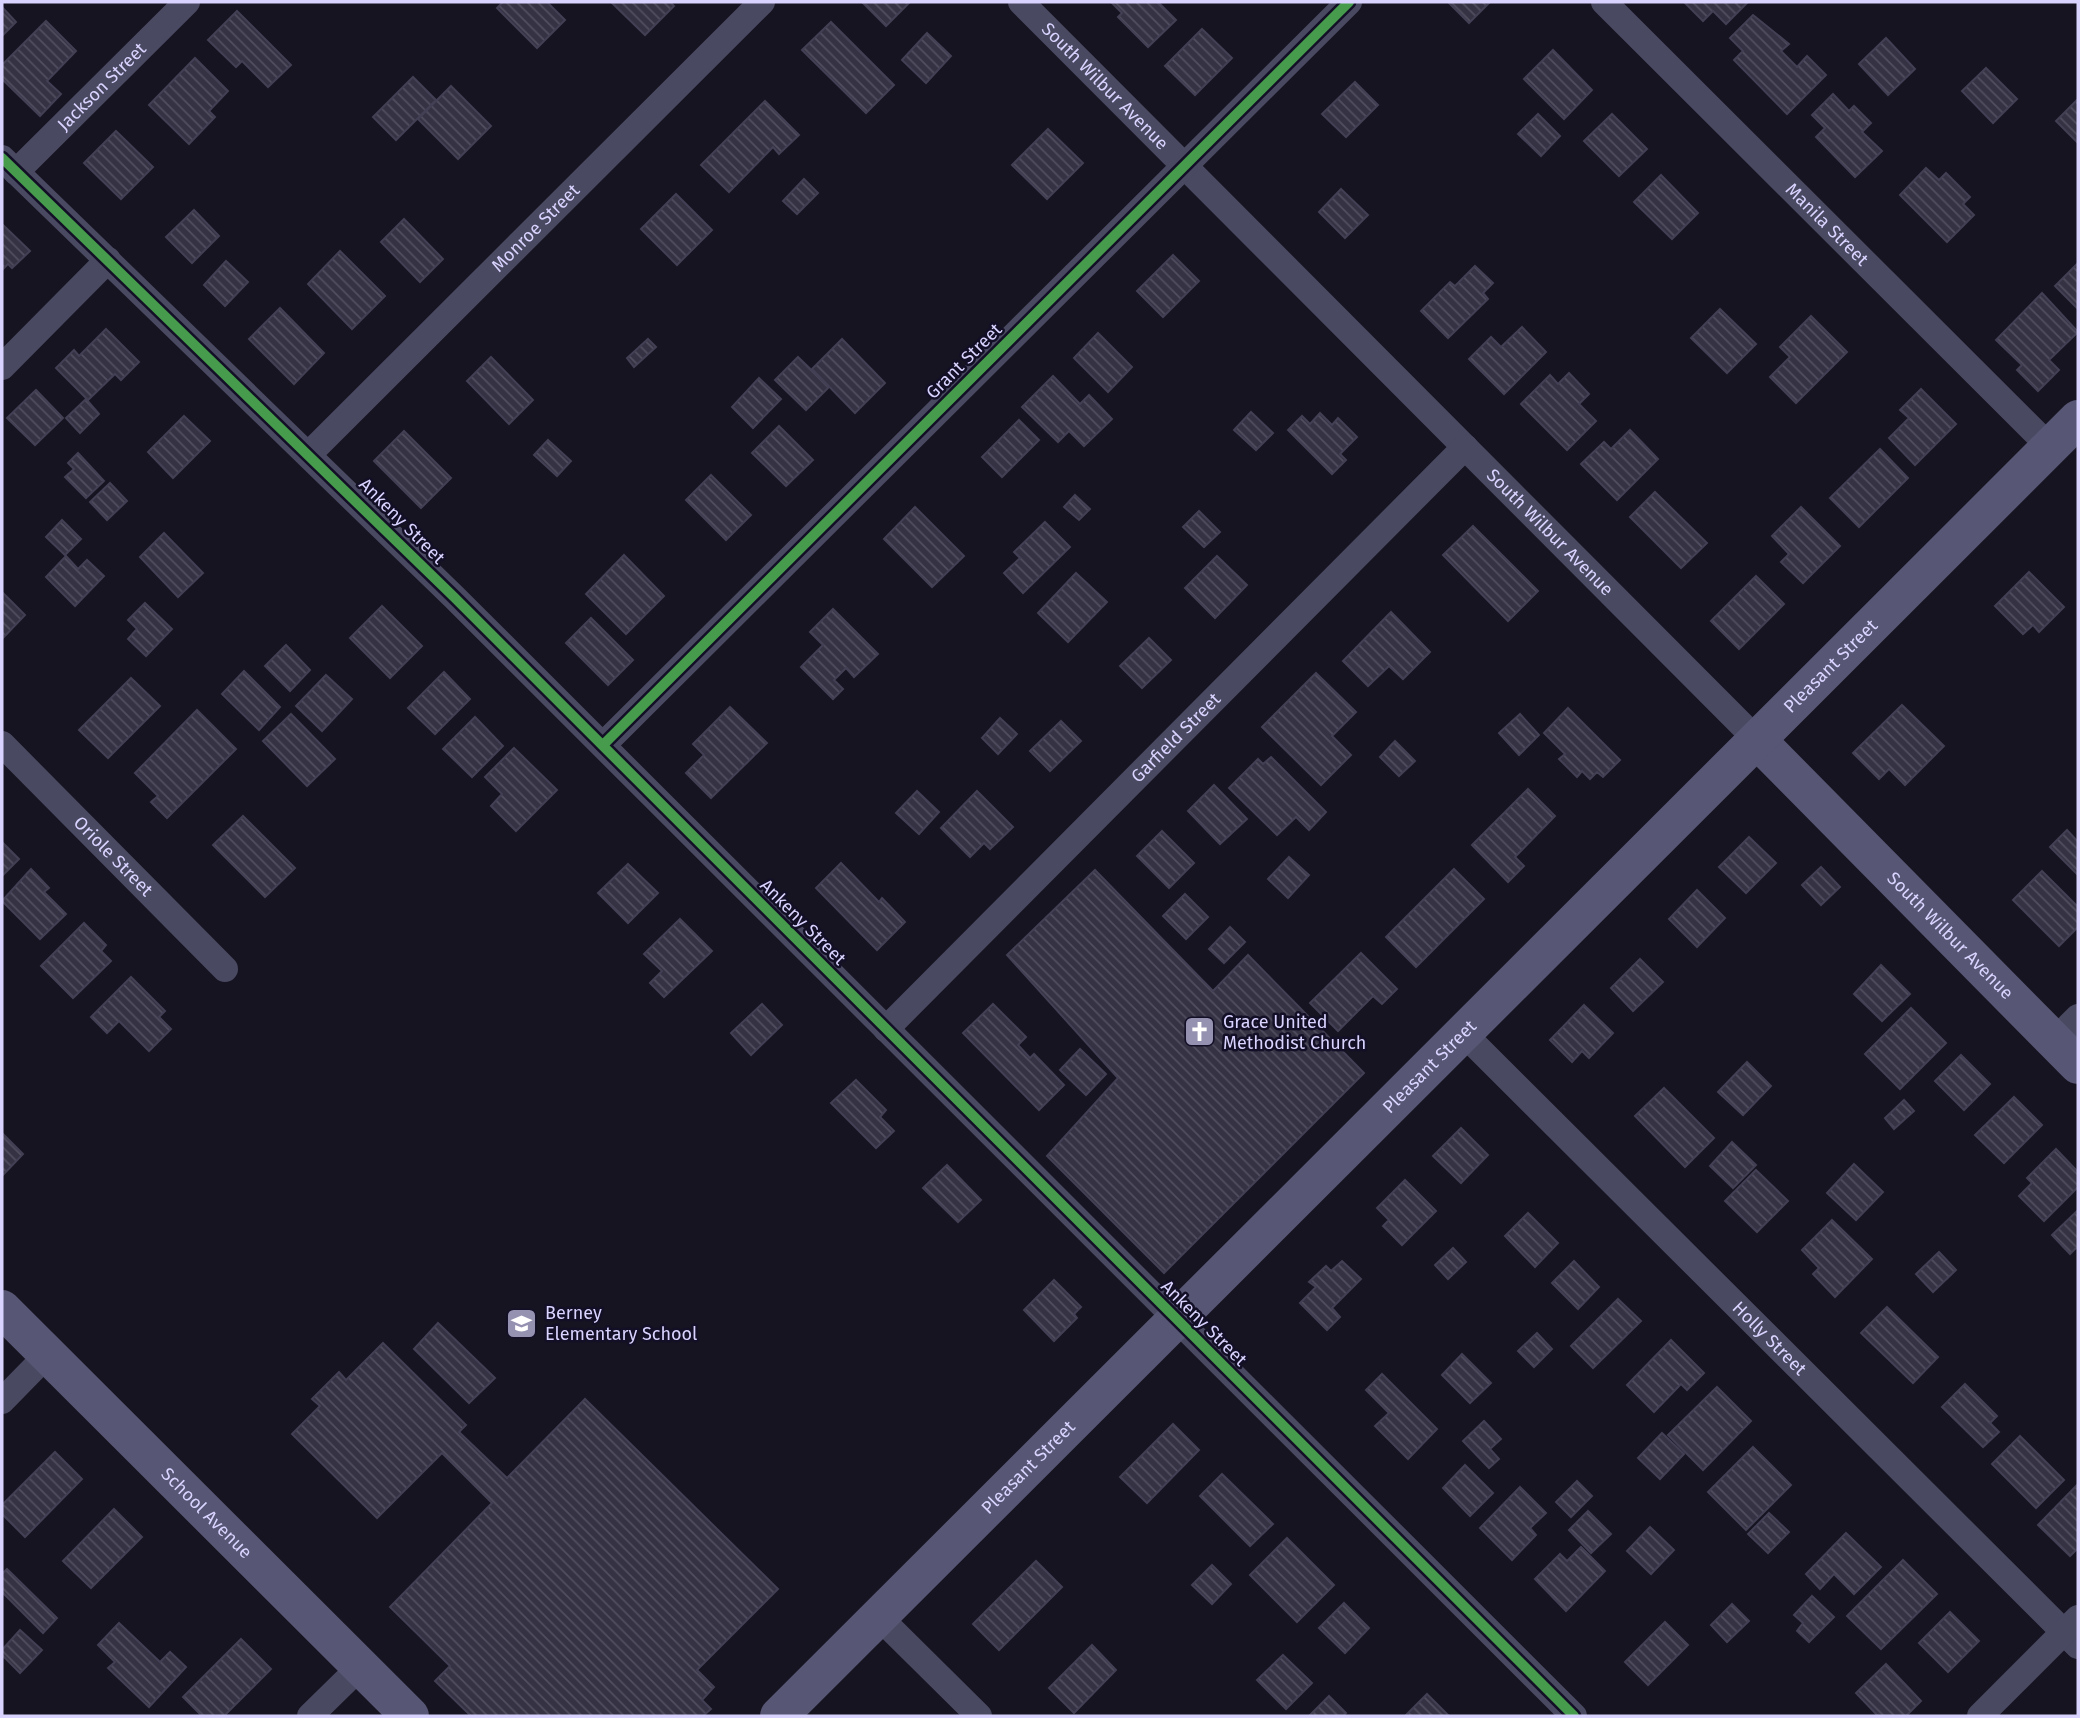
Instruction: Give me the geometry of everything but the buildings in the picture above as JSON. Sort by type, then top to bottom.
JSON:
[{"type":"main road","name":"Pleasant Street","points":[[779,1716],[2078,419]]},
{"type":"main road","name":"South Wilbur Avenue","points":[[1757,740],[2070,1041]]},
{"type":"main road","name":"School Avenue","points":[[2,1309],[410,1716]]},
{"type":"street","name":"Jackson Street","points":[[9,165],[187,2]]},
{"type":"street","name":"Monroe Street","points":[[309,454],[761,2]]},
{"type":"street","name":"South Wilbur Avenue","points":[[1021,2],[1757,740]]},
{"type":"street","name":"Grant Street","points":[[603,745],[1349,2]]},
{"type":"street","name":"Manila Street","points":[[1604,2],[2050,447]]},
{"type":"street","name":"Ankeny Street","points":[[9,165],[309,454],[603,745],[1175,1320],[1574,1716]]},
{"type":"street","points":[[2,367],[108,260]]},
{"type":"street","name":"Garfield Street","points":[[886,1029],[1465,447]]},
{"type":"street","name":"Oriole Street","points":[[2,744],[225,969]]},
{"type":"street","name":"Holly Street","points":[[1462,1032],[2074,1632]]},
{"type":"street","points":[[2,1401],[48,1354]]},
{"type":"street","points":[[878,1616],[979,1716]]},
{"type":"street","points":[[1980,1716],[2074,1632]]},
{"type":"street","points":[[310,1716],[360,1667]]},
{"type":"cycle path","points":[[603,745],[1349,2]]},
{"type":"cycle path","points":[[2,158],[454,597],[1574,1716]]},
{"type":"place","name":"Grace United Methodist Church","points":[[1200,1032]]},
{"type":"place","name":"Berney Elementary School","points":[[522,1323]]}]
